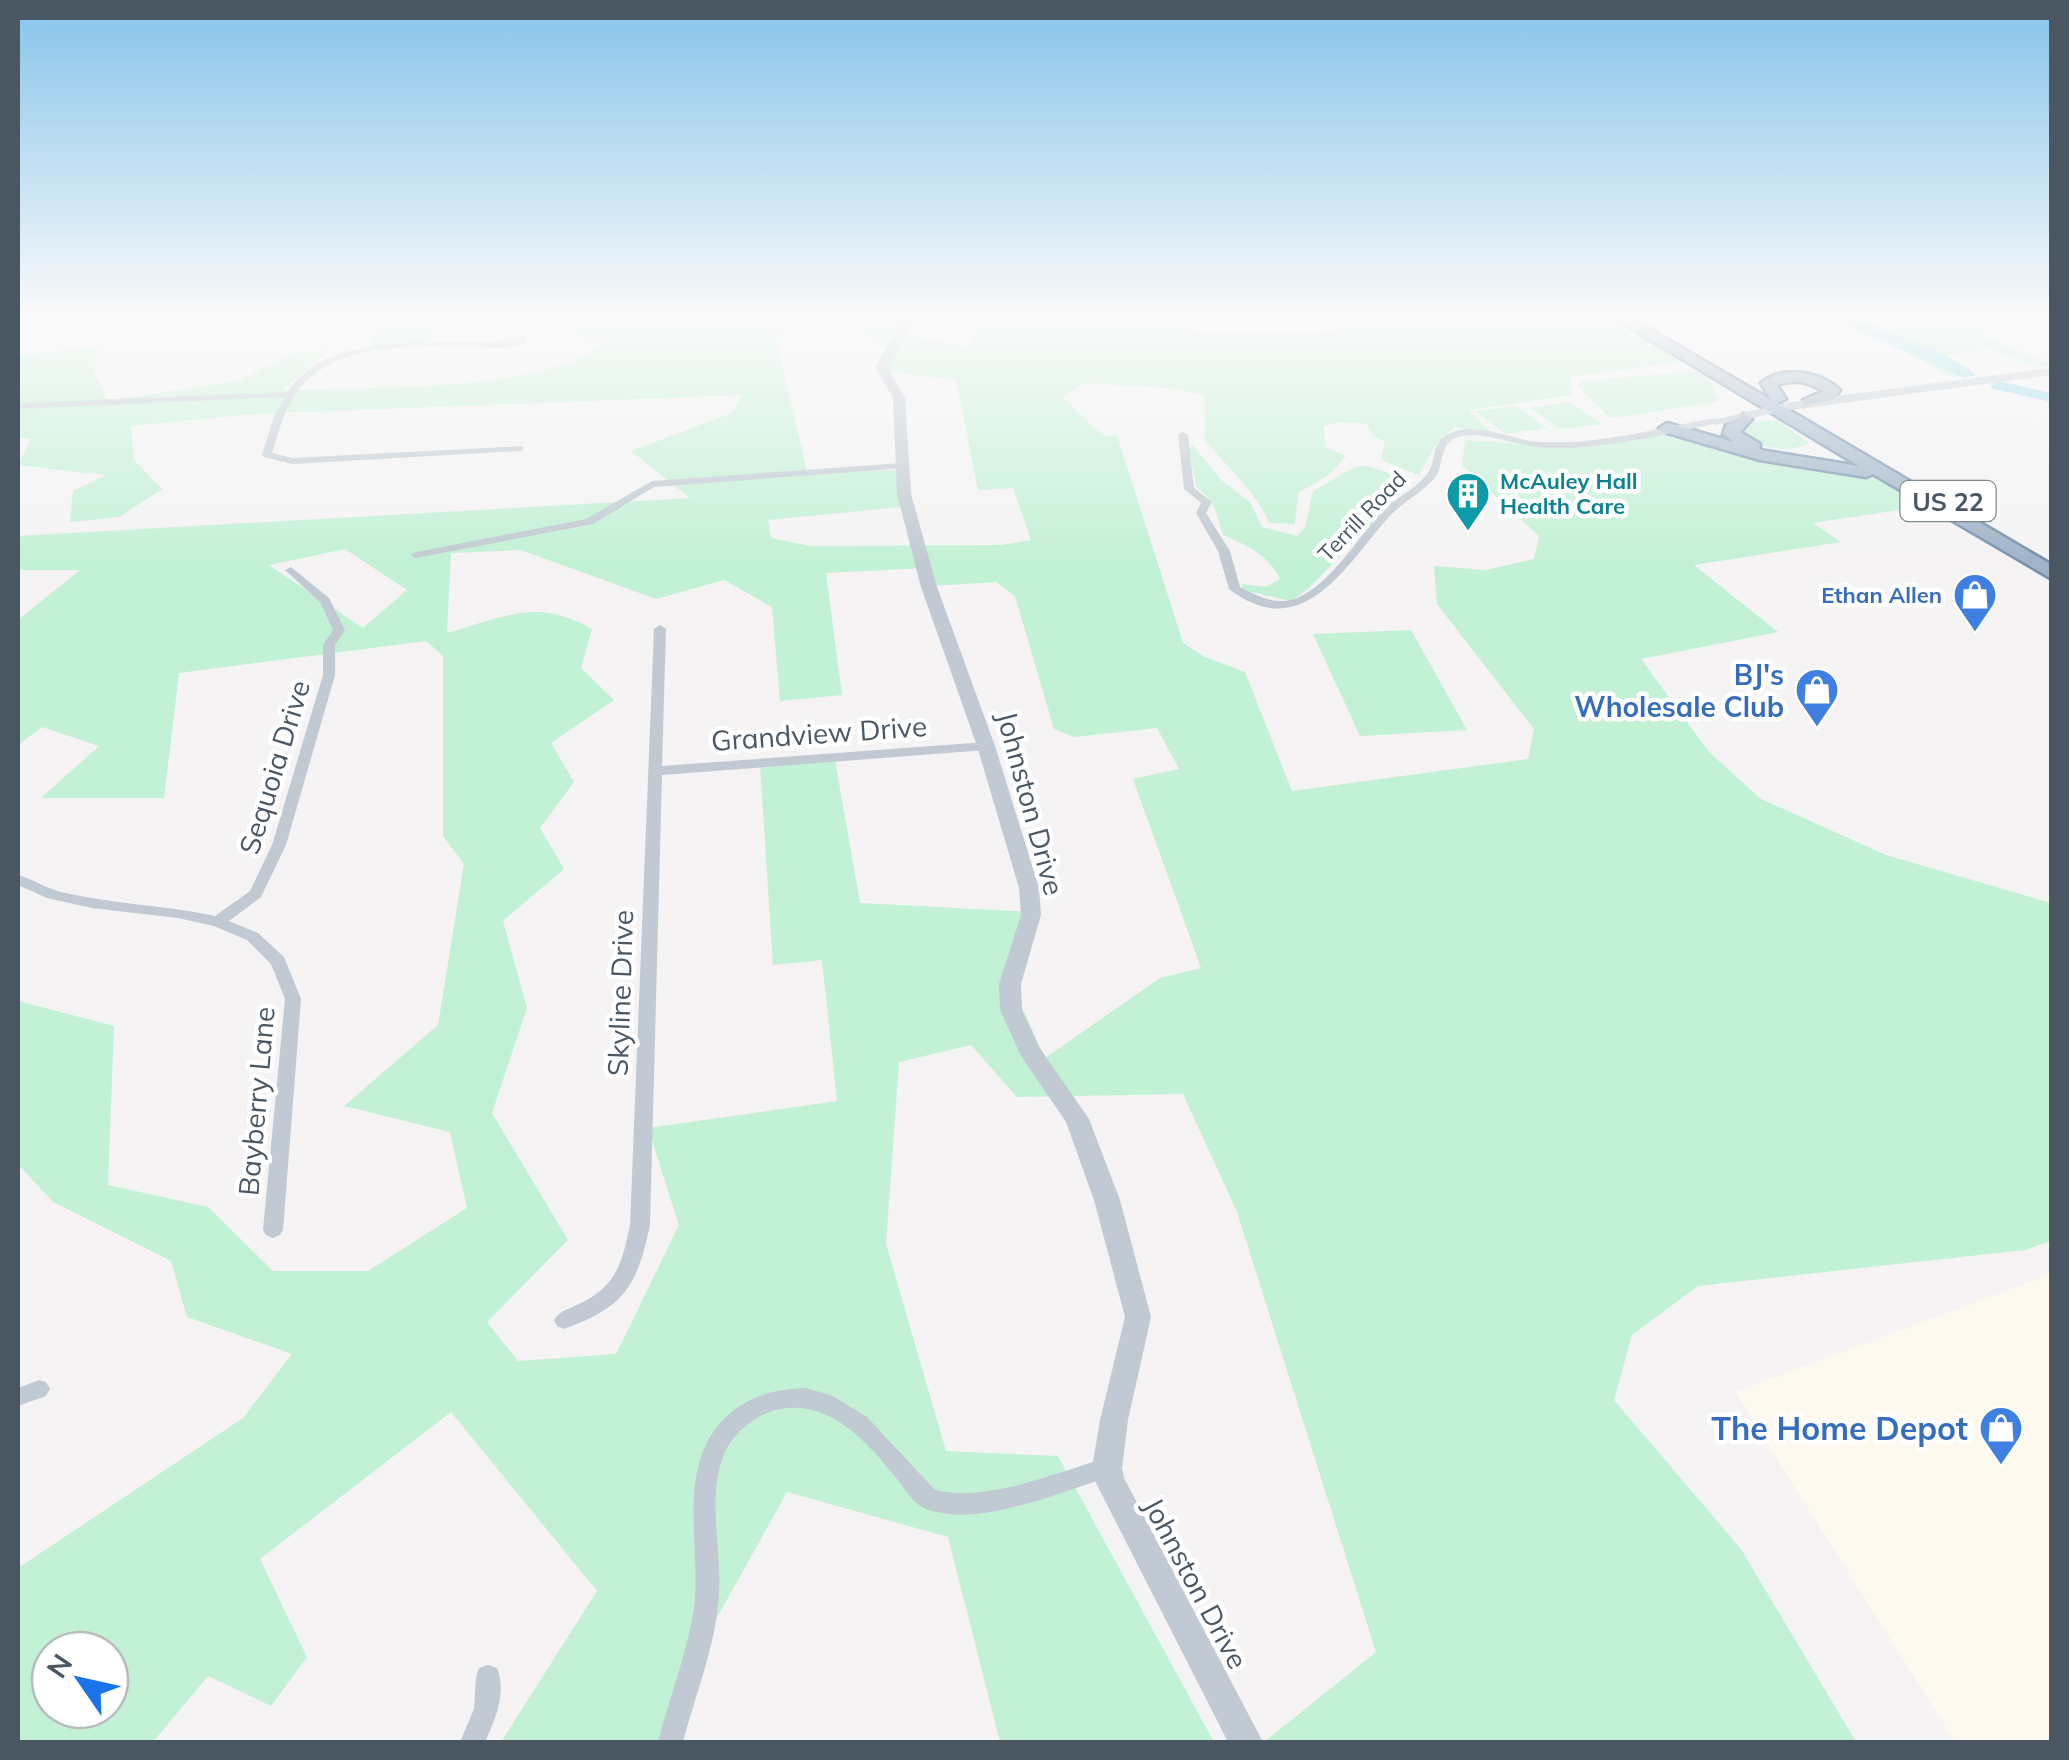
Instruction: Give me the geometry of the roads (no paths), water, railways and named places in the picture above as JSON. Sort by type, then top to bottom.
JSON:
[{"type":"highway","points":[[1727,399],[1730,406],[1715,421],[1716,434],[1737,449]]},
{"type":"highway","name":"US 22","points":[[1772,399],[1789,407],[1814,431],[2052,573]]},
{"type":"highway","name":"US 22","points":[[1776,399],[2052,563]]},
{"type":"highway","points":[[1843,405],[1831,419],[1844,439]]},
{"type":"highway","points":[[1744,419],[1732,428],[1732,437],[1768,450],[1806,450],[1814,443],[1814,431]]},
{"type":"highway","points":[[1667,428],[1737,449],[1856,468],[1900,482]]},
{"type":"street","points":[[18,406],[171,399]]},
{"type":"street","points":[[284,399],[267,452],[279,460],[520,448]]},
{"type":"street","name":"Johnston Drive","points":[[899,399],[904,494],[930,588],[986,746],[1029,888],[1031,914],[1010,984],[1011,1010],[1029,1050],[1077,1119],[1107,1200],[1138,1317],[1107,1468],[1124,1511],[1246,1742]]},
{"type":"street","name":"Terrill Road","points":[[1183,436],[1189,489],[1206,502],[1202,513],[1235,589],[1271,604],[1298,604],[1356,554],[1384,516],[1434,473],[1442,445],[1449,437],[1472,433],[1552,445],[1847,399]]},
{"type":"street","name":"Terrill Road","points":[[1715,421],[1744,419],[1789,407],[1877,399]]},
{"type":"street","points":[[416,554],[588,522],[652,484],[902,466]]},
{"type":"street","name":"Sequoia Drive","points":[[220,920],[256,894],[268,870],[329,675],[329,646],[339,630],[325,600],[292,570]]},
{"type":"street","name":"Skyline Drive","points":[[564,1320],[597,1307],[630,1276],[640,1224],[660,629]]},
{"type":"street","name":"Grandview Drive","points":[[654,771],[986,746]]},
{"type":"street","name":"Bayberry Lane","points":[[18,880],[70,902],[220,920],[272,950],[290,986],[292,1027],[272,1230]]},
{"type":"street","points":[[18,1397],[39,1390]]},
{"type":"street","points":[[670,1742],[707,1600],[705,1494],[711,1460],[718,1443],[752,1408],[796,1396],[845,1410],[864,1424],[927,1499],[953,1505],[1107,1468]]},
{"type":"street","points":[[472,1742],[486,1710],[488,1676]]},
{"type":"place","name":"McAuley Hall Health Care","points":[[1468,532]]},
{"type":"place","name":"Ethan Allen","points":[[1975,633]]},
{"type":"place","name":"BJ's Wholesale Club","points":[[1817,728]]},
{"type":"place","name":"The Home Depot","points":[[2001,1466]]}]
